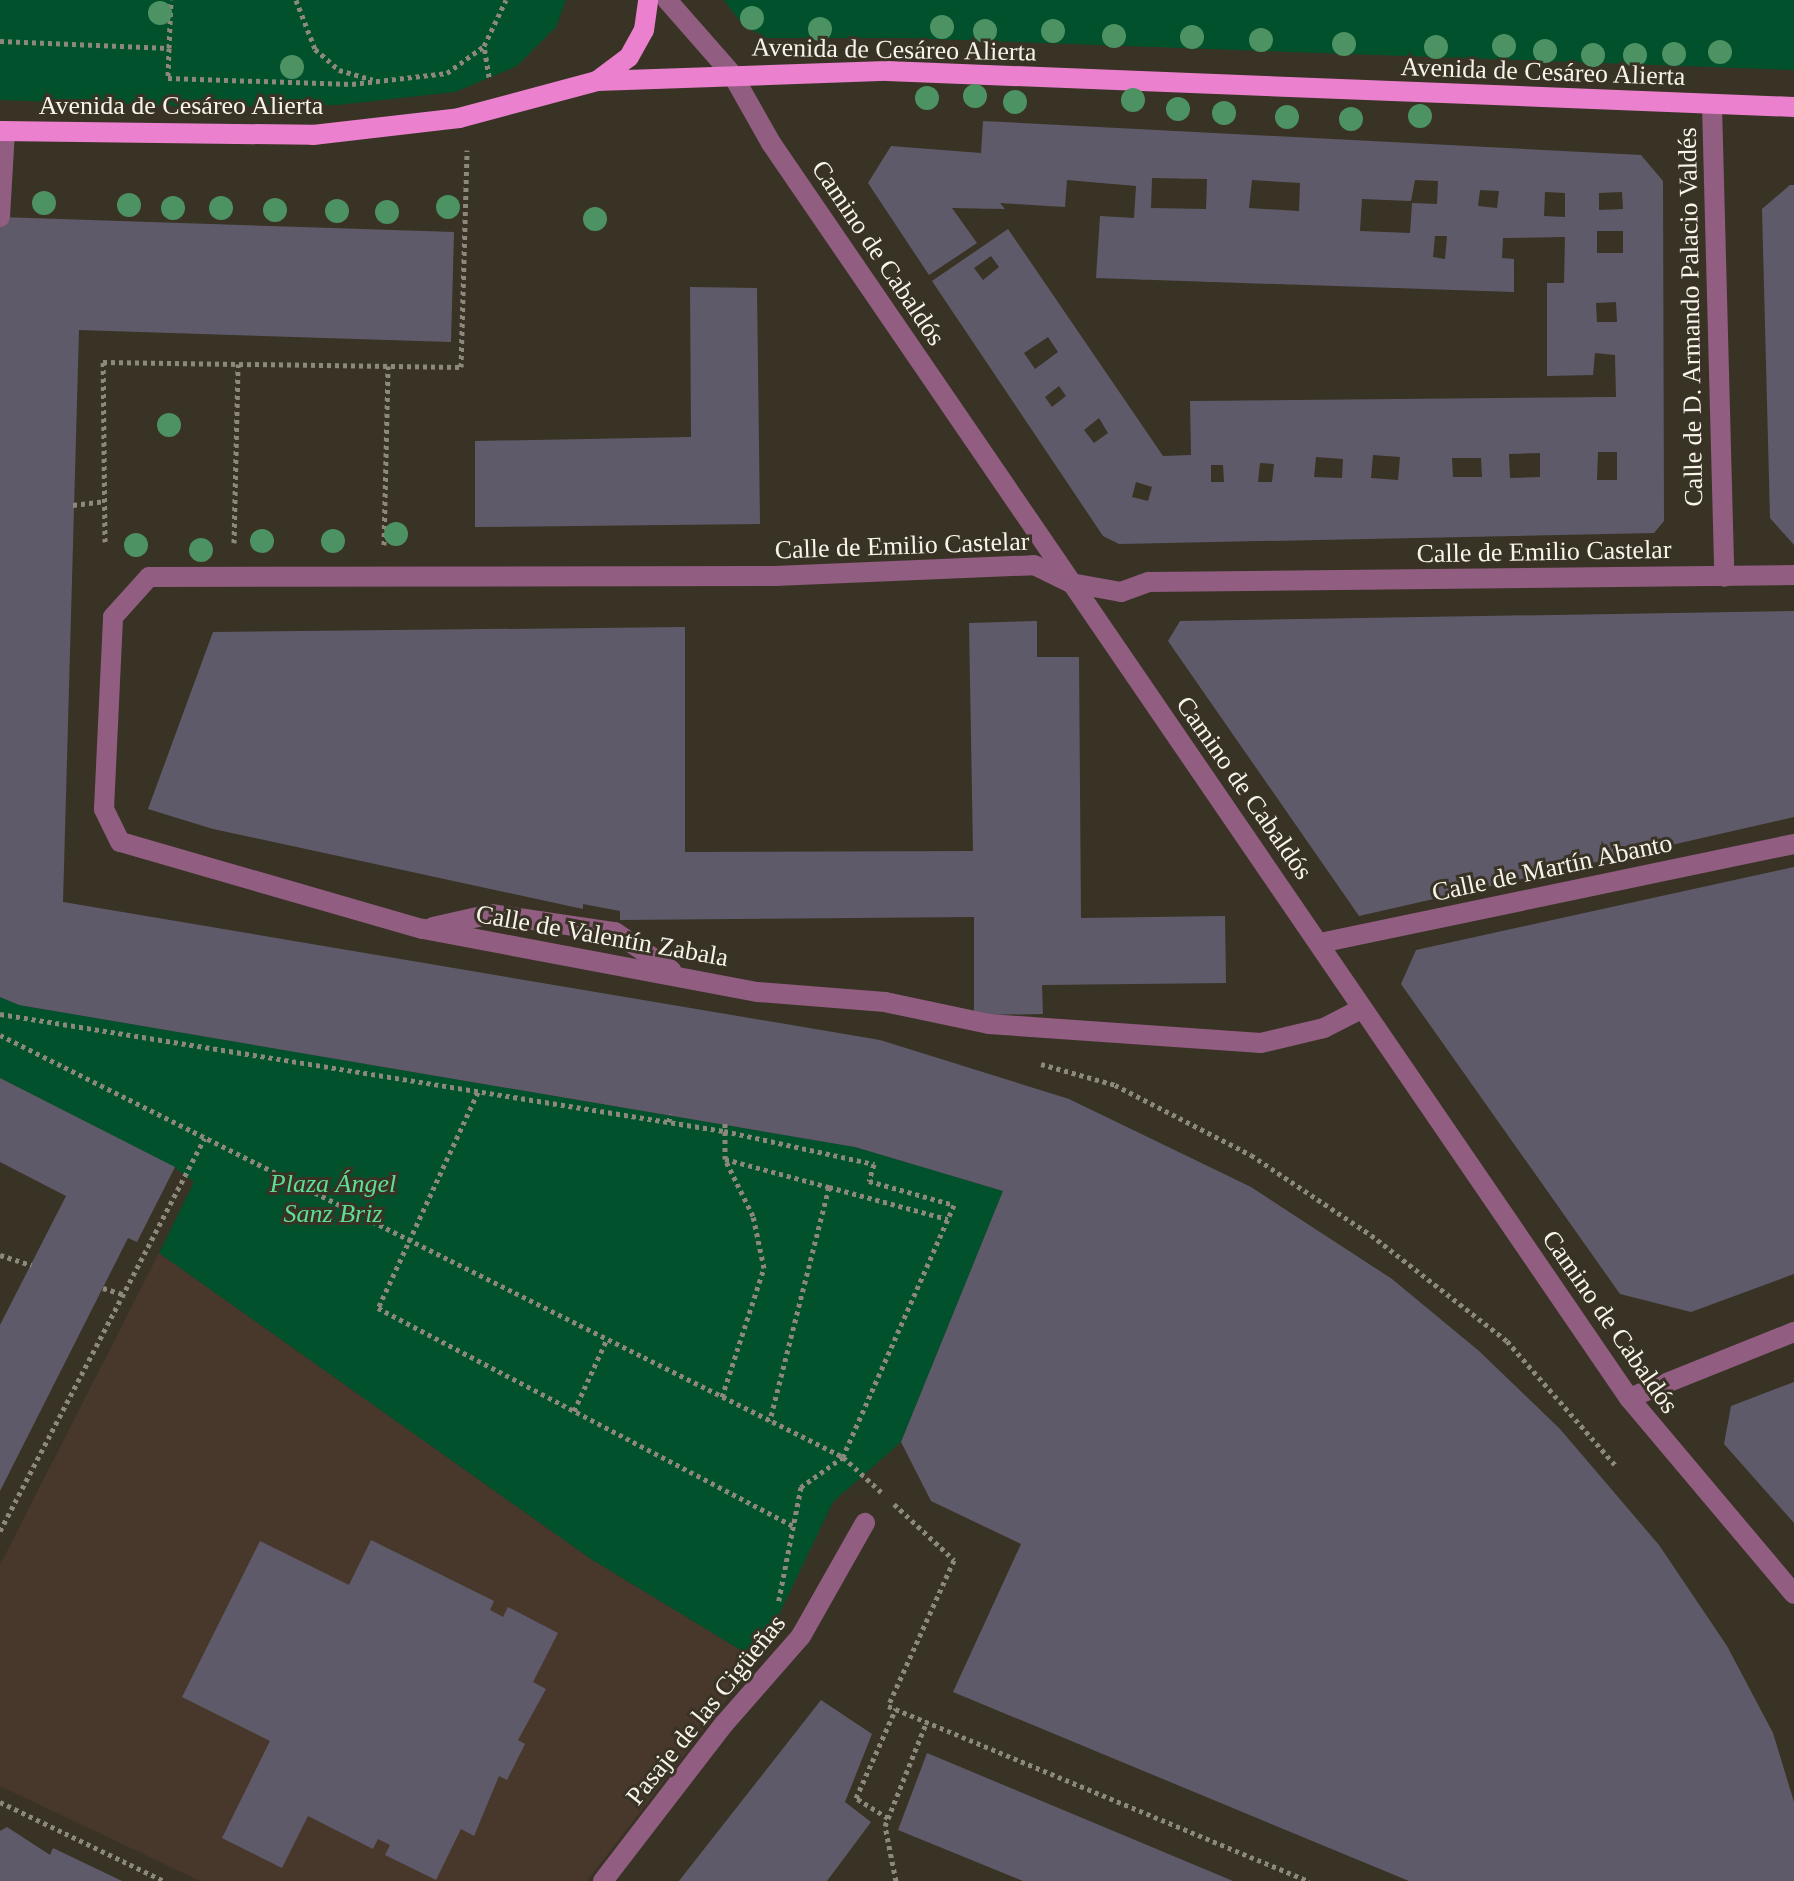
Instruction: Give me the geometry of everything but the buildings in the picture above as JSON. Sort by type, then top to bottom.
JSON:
[{"type":"main road","points":[[597,81],[629,57],[644,30],[648,0]]},
{"type":"main road","name":"Avenida de Cesáreo Alierta","points":[[2,131],[313,135],[459,118],[597,81],[887,71],[1794,107]]},
{"type":"street","name":"Camino de Cabaldós","points":[[667,0],[732,74],[771,143],[1629,1398],[1794,1594]]},
{"type":"street","name":"Calle de D. Armando Palacio Valdés","points":[[1712,105],[1724,577]]},
{"type":"street","points":[[0,217],[2,131]]},
{"type":"street","name":"Calle de Emilio Castelar","points":[[149,577],[775,576],[1034,565],[1071,583],[1121,592],[1149,582],[1794,575]]},
{"type":"street","name":"Calle de Valentín Zabala","points":[[149,577],[113,617],[104,809],[120,842],[422,929],[675,973],[757,992],[885,1002],[989,1024],[1261,1043],[1324,1028],[1361,1009]]},
{"type":"street","name":"Calle de Martín Abanto","points":[[1320,943],[1794,844]]},
{"type":"street","points":[[422,929],[491,914],[615,932],[675,973]]},
{"type":"street","points":[[1629,1398],[1794,1332]]},
{"type":"street","name":"Pasaje de las Cigüeñas","points":[[603,1881],[724,1724],[801,1636],[865,1523]]},
{"type":"path","points":[[171,0],[168,78],[394,83],[447,73],[484,46],[506,0]]},
{"type":"path","points":[[296,0],[315,49],[339,70],[394,83]]},
{"type":"path","points":[[0,41],[169,48]]},
{"type":"path","points":[[484,46],[490,81]]},
{"type":"path","points":[[105,542],[103,362],[461,367],[467,141]]},
{"type":"path","points":[[233,577],[238,364]]},
{"type":"path","points":[[383,577],[388,366]]},
{"type":"path","points":[[73,505],[105,501]]},
{"type":"path","points":[[0,1014],[724,1131],[874,1164],[869,1181],[954,1205],[843,1457],[801,1487],[776,1611]]},
{"type":"path","points":[[0,1035],[843,1457],[954,1560],[888,1706],[1309,1881]]},
{"type":"path","points":[[1034,1062],[1115,1085],[1251,1155],[1371,1235],[1507,1341],[1615,1465]]},
{"type":"path","points":[[478,1092],[378,1308],[793,1526]]},
{"type":"path","points":[[669,1122],[670,1114]]},
{"type":"path","points":[[722,1397],[764,1268],[753,1216],[725,1159],[725,1123]]},
{"type":"path","points":[[0,1531],[126,1295],[205,1138]]},
{"type":"path","points":[[725,1159],[948,1219]]},
{"type":"path","points":[[770,1421],[829,1187]]},
{"type":"path","points":[[0,1255],[31,1265]]},
{"type":"path","points":[[103,1288],[126,1295]]},
{"type":"path","points":[[574,1411],[607,1339]]},
{"type":"path","points":[[888,1818],[856,1798],[896,1708]]},
{"type":"path","points":[[896,1881],[888,1818],[927,1721]]},
{"type":"path","points":[[0,1802],[164,1881]]},
{"type":"shaded area","points":[[159,1253],[591,1559],[757,1660],[587,1881],[200,1881],[0,1786],[0,1565]]},
{"type":"green space","points":[[0,0],[566,0],[556,27],[517,66],[455,92],[337,105],[201,107],[0,100]]},
{"type":"green space","points":[[724,0],[1794,0],[1794,70],[904,38],[766,38],[742,24]]},
{"type":"green space","name":"Plaza Ángel Sanz Briz","points":[[0,997],[19,1005],[855,1147],[1003,1191],[901,1442],[833,1502],[757,1660],[591,1559],[159,1253],[194,1182],[174,1167],[0,1078]]}]
